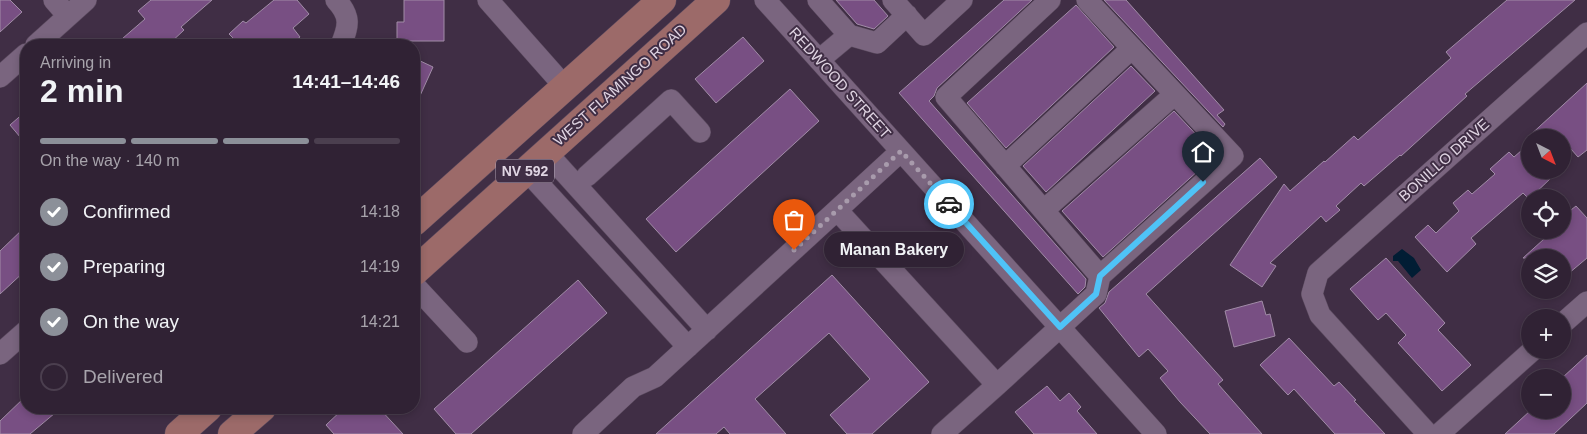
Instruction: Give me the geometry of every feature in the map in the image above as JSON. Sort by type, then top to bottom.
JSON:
[{"type":"main road","points":[[670,41],[690,0]]},
{"type":"main road","name":"WEST FLAMINGO ROAD","points":[[420,267],[716,0]]},
{"type":"main road","name":"NV 592","points":[[420,217],[657,2]]},
{"type":"main road","points":[[595,60],[637,71]]},
{"type":"main road","points":[[178,434],[201,414]]},
{"type":"main road","points":[[226,434],[239,414]]},
{"type":"main road","points":[[232,434],[255,414]]},
{"type":"street","points":[[54,0],[68,16]]},
{"type":"street","points":[[43,39],[86,0]]},
{"type":"street","points":[[336,0],[344,9],[345,36]]},
{"type":"street","points":[[488,0],[565,86]]},
{"type":"street","name":"REDWOOD STREET","points":[[765,0],[1156,434]]},
{"type":"street","points":[[818,0],[849,35],[878,43],[900,8],[924,35],[962,0]]},
{"type":"street","points":[[1050,0],[946,97],[1100,276]]},
{"type":"street","points":[[942,434],[1096,294],[1100,276],[1232,156],[1087,0]]},
{"type":"street","name":"BONILLO DRIVE","points":[[1428,434],[1320,314],[1312,294],[1318,273],[1587,33]]},
{"type":"street","points":[[819,60],[849,35]]},
{"type":"street","points":[[1005,166],[1132,48]]},
{"type":"street","points":[[0,77],[20,59]]},
{"type":"street","points":[[1044,210],[1175,94]]},
{"type":"street","points":[[587,176],[671,100],[700,132]]},
{"type":"street","points":[[584,434],[633,387],[656,377],[901,151]]},
{"type":"street","points":[[546,152],[707,330]]},
{"type":"street","points":[[526,170],[688,347]]},
{"type":"street","points":[[837,210],[997,385]]},
{"type":"street","points":[[420,291],[466,342]]},
{"type":"street","points":[[1571,316],[1587,302]]},
{"type":"street","points":[[0,354],[20,336]]},
{"type":"street","points":[[1439,434],[1523,359]]},
{"type":"water","points":[[1402,249],[1414,258],[1421,270],[1412,278],[1398,261],[1393,261],[1393,256]]},
{"type":"building","points":[[0,0],[10,0],[22,12],[0,32]]},
{"type":"building","points":[[151,0],[212,0],[181,27],[184,30],[174,39],[122,39],[145,19],[138,11]]},
{"type":"building","points":[[274,0],[297,0],[309,14],[293,28],[300,37],[298,39],[234,39],[229,34],[243,21],[246,23]]},
{"type":"building","points":[[404,0],[444,0],[444,41],[397,39],[397,22],[404,22]]},
{"type":"building","points":[[836,0],[874,0],[888,16],[874,29],[857,24]]},
{"type":"building","points":[[1004,0],[1032,0],[937,88],[934,96],[929,101],[1086,279],[1085,287],[1078,294],[899,93]]},
{"type":"building","points":[[1104,0],[1126,0],[1224,110],[1217,115],[1225,124],[1223,127]]},
{"type":"building","points":[[1507,0],[1575,0],[1465,94],[1467,96],[1401,156],[1364,186],[1361,183],[1336,206],[1340,210],[1326,222],[1321,216],[1270,263],[1276,266],[1262,287],[1230,265],[1284,184],[1290,191],[1354,136],[1358,140],[1451,58],[1446,52]]},
{"type":"building","points":[[1076,5],[1114,47],[1006,148],[967,103]]},
{"type":"building","points":[[743,37],[764,61],[716,103],[695,79]]},
{"type":"building","points":[[420,61],[433,67],[420,96]]},
{"type":"building","points":[[1131,66],[1155,91],[1046,192],[1023,166]]},
{"type":"building","points":[[1587,83],[1587,150],[1578,157],[1571,149],[1571,129],[1537,129]]},
{"type":"building","points":[[790,89],[819,121],[676,252],[646,219]]},
{"type":"building","points":[[1174,111],[1204,143],[1200,147],[1211,159],[1103,257],[1062,211]]},
{"type":"building","points":[[20,116],[20,137],[10,125]]},
{"type":"building","points":[[1521,151],[1521,179],[1550,179],[1539,189],[1521,189],[1521,195],[1471,238],[1476,244],[1447,272],[1415,237],[1428,225],[1436,233],[1459,211],[1453,203],[1468,190],[1472,194],[1495,174],[1490,169],[1509,152],[1514,157]]},
{"type":"building","points":[[1260,158],[1277,177],[1146,294],[1223,380],[1218,384],[1262,434],[1210,434],[1160,378],[1168,371],[1148,349],[1139,357],[1099,308],[1105,303],[1109,292]]},
{"type":"building","points":[[1576,206],[1587,218],[1587,258],[1571,271],[1571,249],[1533,249],[1544,239],[1571,239],[1571,210]]},
{"type":"building","points":[[20,232],[20,276],[0,294],[0,251]]},
{"type":"building","points":[[1386,258],[1445,323],[1438,330],[1471,365],[1442,391],[1398,343],[1406,335],[1386,313],[1378,320],[1350,289]]},
{"type":"building","points":[[832,275],[929,382],[872,434],[847,434],[830,415],[870,379],[829,333],[755,399],[786,434],[730,434],[724,427],[716,434],[656,434]]},
{"type":"building","points":[[578,280],[607,313],[471,434],[456,434],[434,409]]},
{"type":"building","points":[[1262,301],[1266,315],[1270,314],[1275,336],[1234,347],[1225,311]]},
{"type":"building","points":[[1289,338],[1334,386],[1339,382],[1385,434],[1335,434],[1294,389],[1288,395],[1260,365]]},
{"type":"building","points":[[1587,355],[1587,403],[1571,418],[1571,370]]},
{"type":"building","points":[[1047,386],[1060,401],[1069,393],[1081,407],[1077,411],[1097,434],[1034,434],[1015,412]]},
{"type":"building","points":[[20,402],[20,414],[54,414],[30,434],[0,434],[0,421]]},
{"type":"building","points":[[338,414],[385,414],[403,434],[334,434],[326,425]]},
{"type":"building","points":[[1521,419],[1570,419],[1554,434],[1505,434]]},
{"type":"way so far","points":[[794,250],[901,151],[949,204]]},
{"type":"place","name":"Manan Bakery","points":[[794,250]]},
{"type":"route","points":[[949,204],[1060,327],[1096,294],[1100,276],[1203,182]]}]
